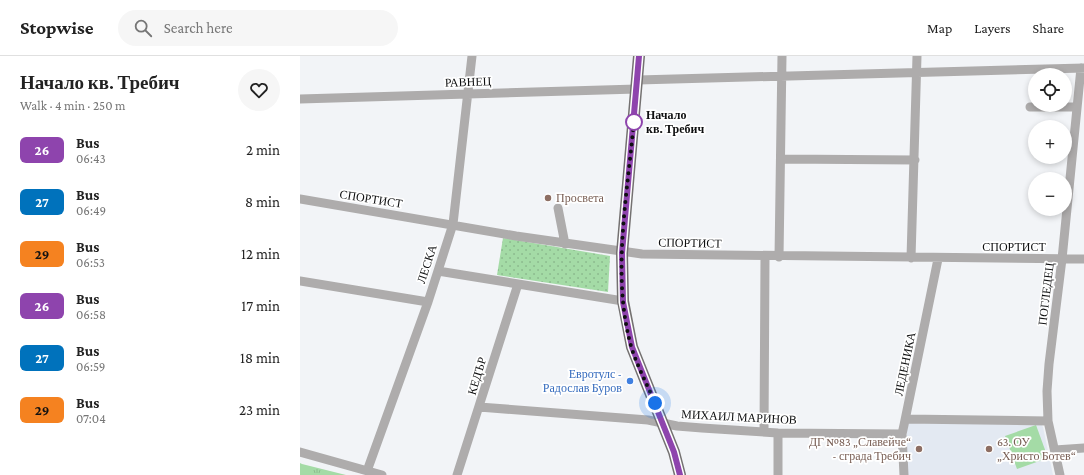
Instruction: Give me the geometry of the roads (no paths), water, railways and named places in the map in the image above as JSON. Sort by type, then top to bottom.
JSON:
[{"type":"main road","points":[[639,56],[622,253],[623,302],[632,347],[663,423],[678,464],[680,475]]},
{"type":"street","name":"ЛЕСКА","points":[[361,471],[428,302],[453,224],[472,56]]},
{"type":"street","points":[[779,256],[782,158],[782,56]]},
{"type":"street","points":[[911,258],[917,56]]},
{"type":"street","name":"РАВНЕЦ","points":[[300,99],[468,94],[782,75],[1082,68]]},
{"type":"street","name":"ПОГЛЕДЕЦ","points":[[1060,475],[1048,421],[1049,364],[1062,259],[1082,68]]},
{"type":"street","points":[[1072,107],[1077,107]]},
{"type":"street","points":[[782,158],[915,160]]},
{"type":"street","name":"СПОРТИСТ","points":[[300,199],[622,253],[765,257],[1084,259]]},
{"type":"street","points":[[558,208],[565,244]]},
{"type":"street","points":[[764,432],[765,257]]},
{"type":"street","name":"ЛЕДЕНИКА","points":[[904,475],[902,434],[938,258]]},
{"type":"street","points":[[438,272],[623,302]]},
{"type":"street","points":[[300,281],[428,302]]},
{"type":"street","name":"КЕДЪР","points":[[457,475],[518,284]]},
{"type":"street","name":"МИХАИЛ МАРИНОВ","points":[[479,407],[648,420],[677,426],[778,433],[902,434]]},
{"type":"street","points":[[906,419],[1048,421]]},
{"type":"street","points":[[778,433],[778,475]]},
{"type":"street","points":[[1055,450],[1084,448]]},
{"type":"street","points":[[300,452],[361,471],[382,475]]},
{"type":"place","name":"Начало кв. Требич","points":[[634,122]]},
{"type":"place","name":"Просвета","points":[[548,198]]},
{"type":"place","name":"Евротулс - Радослав Буров","points":[[630,381]]},
{"type":"place","name":"ДГ №83 „Славейче“ - сграда Требич","points":[[919,449]]},
{"type":"place","name":"63. ОУ „Христо Ботев“","points":[[989,449]]}]
